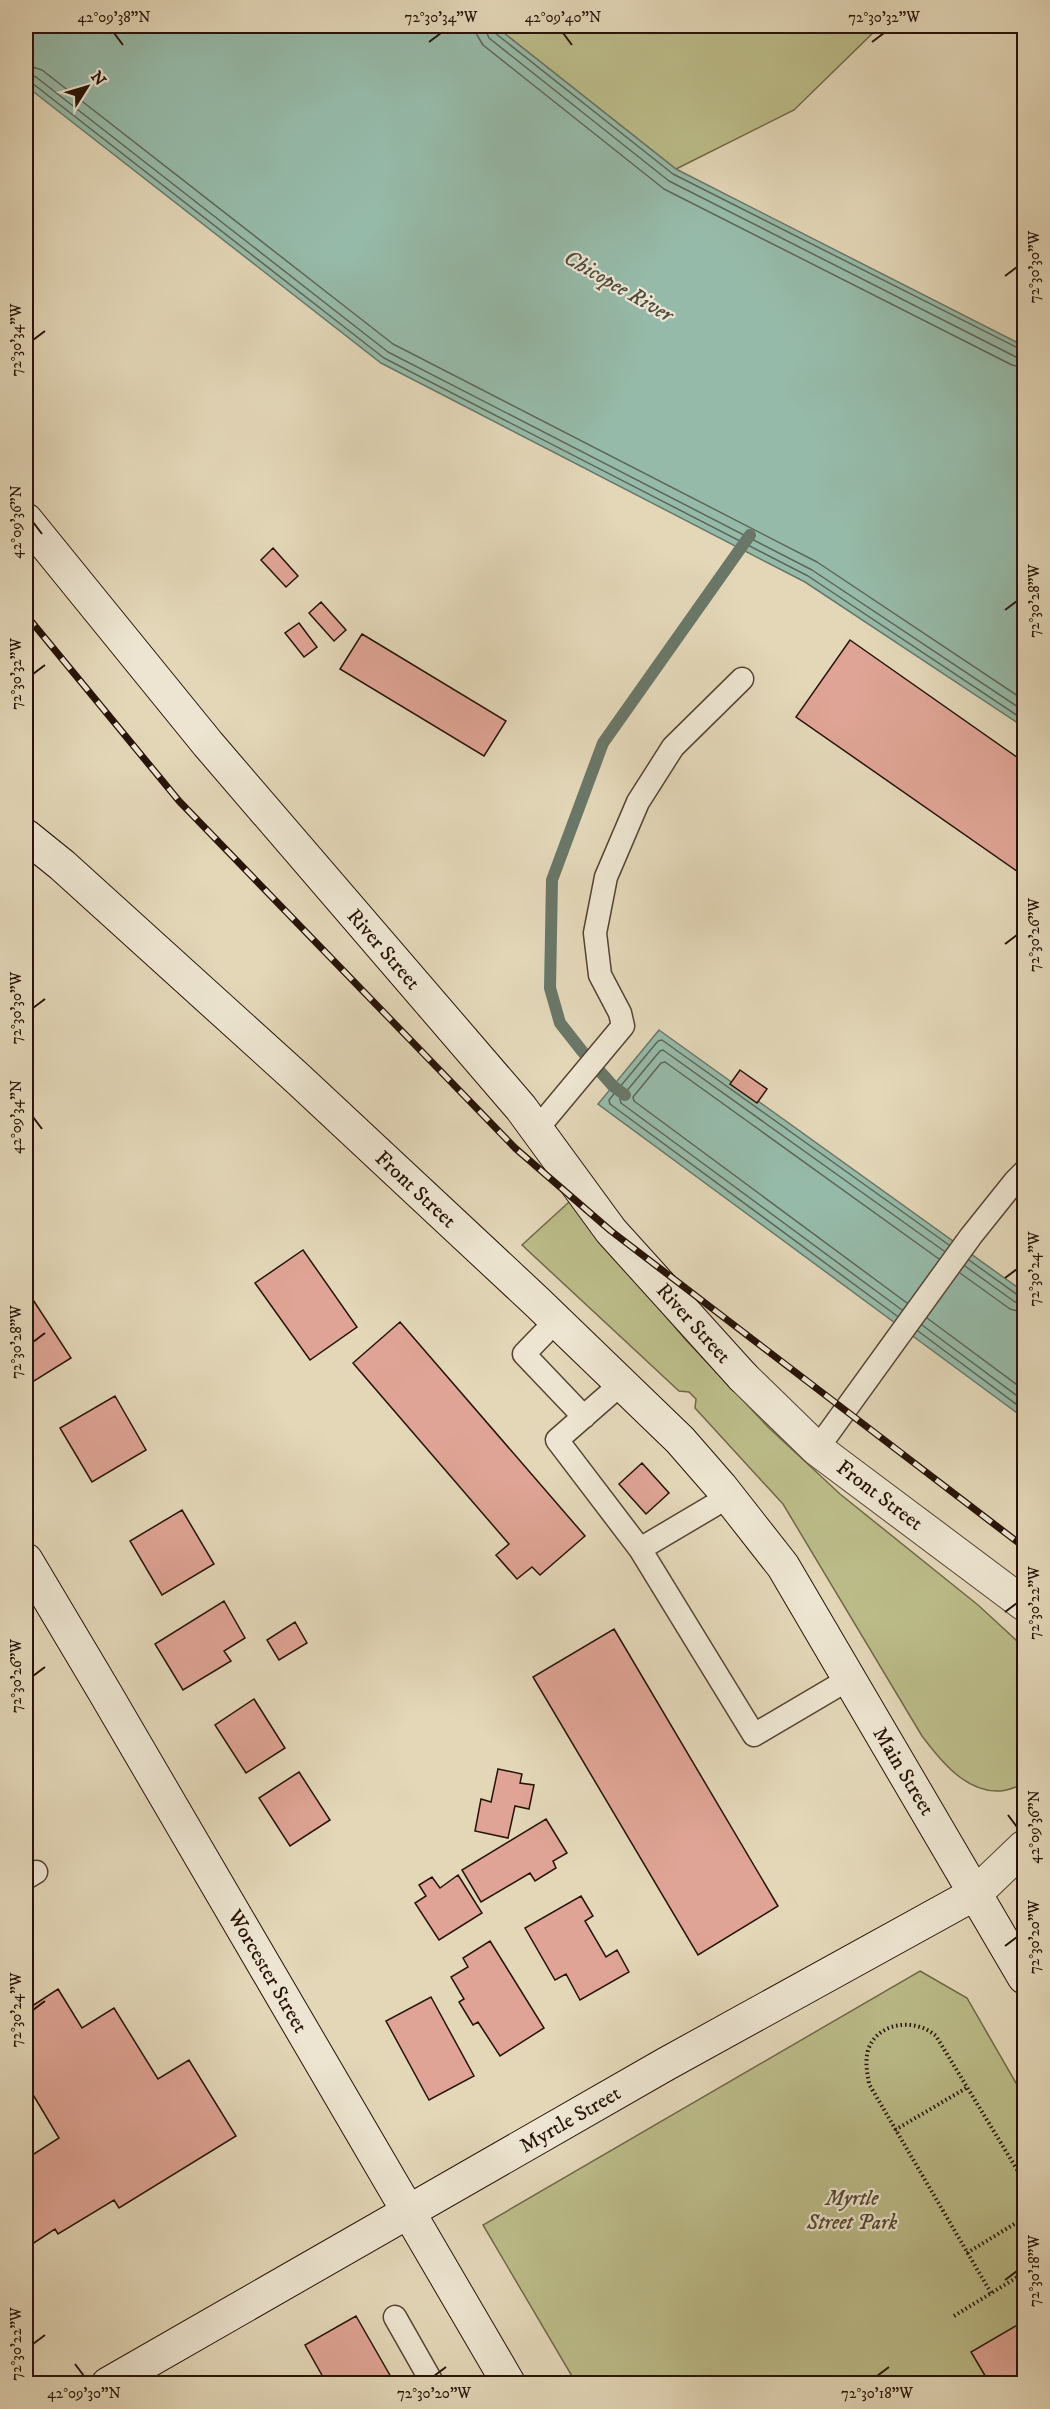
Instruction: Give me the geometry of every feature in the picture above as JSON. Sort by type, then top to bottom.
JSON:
[{"type":"main road","name":"River Street","points":[[26,520],[208,744],[537,1129],[611,1232],[743,1377]]},
{"type":"main road","name":"Front Street","points":[[26,836],[78,880],[296,1077],[680,1440],[783,1566]]},
{"type":"main road","name":"Front Street","points":[[743,1377],[817,1449],[1024,1604]]},
{"type":"main road","name":"Worcester Street","points":[[26,1560],[509,2384]]},
{"type":"main road","name":"Main Street","points":[[783,1566],[1024,1977]]},
{"type":"main road","name":"Myrtle Street","points":[[108,2384],[666,2064],[976,1893],[1024,1847]]},
{"type":"lane","points":[[537,1129],[588,1071],[623,1026],[620,1013],[600,975],[595,933],[606,877],[638,802],[673,747],[742,679]]},
{"type":"lane","points":[[817,1449],[972,1236],[1024,1172]]},
{"type":"lane","points":[[556,1321],[524,1354],[584,1416]]},
{"type":"lane","points":[[621,1384],[557,1440],[640,1550],[754,1735],[849,1679]]},
{"type":"lane","points":[[640,1550],[728,1497]]},
{"type":"lane","points":[[395,2317],[433,2384]]},
{"type":"path","points":[[991,2293],[868,2084],[867,2057],[878,2034],[893,2026],[911,2025],[927,2028],[936,2036],[1024,2181]]},
{"type":"path","points":[[895,2130],[968,2087]]},
{"type":"path","points":[[968,2253],[1024,2218]]},
{"type":"path","points":[[954,2316],[1024,2273]]},
{"type":"green space","points":[[495,26],[880,26],[794,110],[676,169]]},
{"type":"green space","points":[[569,1202],[685,1339],[768,1427],[840,1494],[978,1605],[1016,1640],[1024,1653],[1024,1783],[1022,1785],[1003,1791],[976,1787],[955,1773],[937,1755],[922,1736],[783,1504],[695,1408],[696,1399],[689,1392],[679,1391],[522,1245]]},
{"type":"green space","name":"Myrtle Street Park","points":[[920,1971],[967,1998],[1024,2097],[1024,2383],[926,2384],[924,2380],[919,2384],[576,2383],[483,2225]]},
{"type":"water","name":"Chicopee River","points":[[26,26],[495,26],[676,169],[1024,346],[1024,727],[805,582],[381,363],[26,86]]},
{"type":"water","points":[[659,1030],[1024,1292],[1024,1418],[598,1104]]},
{"type":"building","points":[[273,548],[298,576],[286,587],[261,560]]},
{"type":"building","points":[[321,602],[346,630],[334,641],[309,613]]},
{"type":"building","points":[[299,623],[317,647],[304,657],[285,633]]},
{"type":"building","points":[[362,634],[506,721],[484,756],[340,669]]},
{"type":"building","points":[[850,640],[1024,762],[1024,876],[796,717]]},
{"type":"building","points":[[740,1070],[767,1089],[757,1103],[730,1084]]},
{"type":"building","points":[[303,1250],[357,1327],[310,1360],[255,1283]]},
{"type":"building","points":[[26,1289],[71,1358],[26,1386]]},
{"type":"building","points":[[400,1322],[585,1536],[540,1575],[532,1567],[517,1579],[496,1555],[509,1544],[353,1363]]},
{"type":"building","points":[[115,1396],[146,1450],[92,1482],[60,1428]]},
{"type":"building","points":[[642,1463],[669,1493],[646,1514],[619,1484]]},
{"type":"building","points":[[182,1510],[214,1564],[162,1595],[130,1541]]},
{"type":"building","points":[[224,1601],[245,1638],[224,1651],[231,1661],[183,1690],[155,1644]]},
{"type":"building","points":[[295,1622],[307,1643],[279,1660],[267,1640]]},
{"type":"building","points":[[614,1629],[778,1906],[698,1955],[533,1677]]},
{"type":"building","points":[[254,1699],[285,1748],[246,1773],[215,1725]]},
{"type":"building","points":[[498,1769],[522,1774],[520,1783],[534,1785],[529,1809],[515,1806],[508,1838],[475,1831],[481,1799],[491,1802]]},
{"type":"building","points":[[299,1772],[330,1820],[290,1846],[259,1798]]},
{"type":"building","points":[[546,1819],[567,1853],[553,1861],[556,1868],[535,1881],[530,1873],[481,1902],[462,1870]]},
{"type":"building","points":[[458,1875],[482,1913],[439,1940],[415,1903],[426,1896],[419,1885],[432,1877],[440,1888]]},
{"type":"building","points":[[581,1896],[593,1916],[585,1921],[606,1957],[617,1950],[629,1972],[580,2000],[566,1974],[555,1980],[525,1928]]},
{"type":"building","points":[[490,1941],[544,2028],[500,2056],[478,2022],[473,2025],[459,2002],[464,1999],[451,1977],[468,1967],[463,1958]]},
{"type":"building","points":[[58,1989],[82,2028],[114,2008],[158,2079],[189,2060],[236,2136],[119,2208],[114,2200],[58,2234],[55,2229],[26,2248],[26,2159],[59,2138],[26,2083],[26,2010]]},
{"type":"building","points":[[431,1997],[474,2076],[429,2100],[386,2021]]},
{"type":"building","points":[[356,2316],[395,2384],[327,2384],[305,2345]]},
{"type":"building","points":[[1024,2321],[1024,2384],[990,2384],[971,2352]]},
{"type":"waterway","points":[[625,1095],[613,1086],[560,1023],[550,988],[552,880],[603,743],[750,535]]},
{"type":"railway","points":[[26,615],[179,801],[515,1148],[611,1231],[1024,1547]]}]
